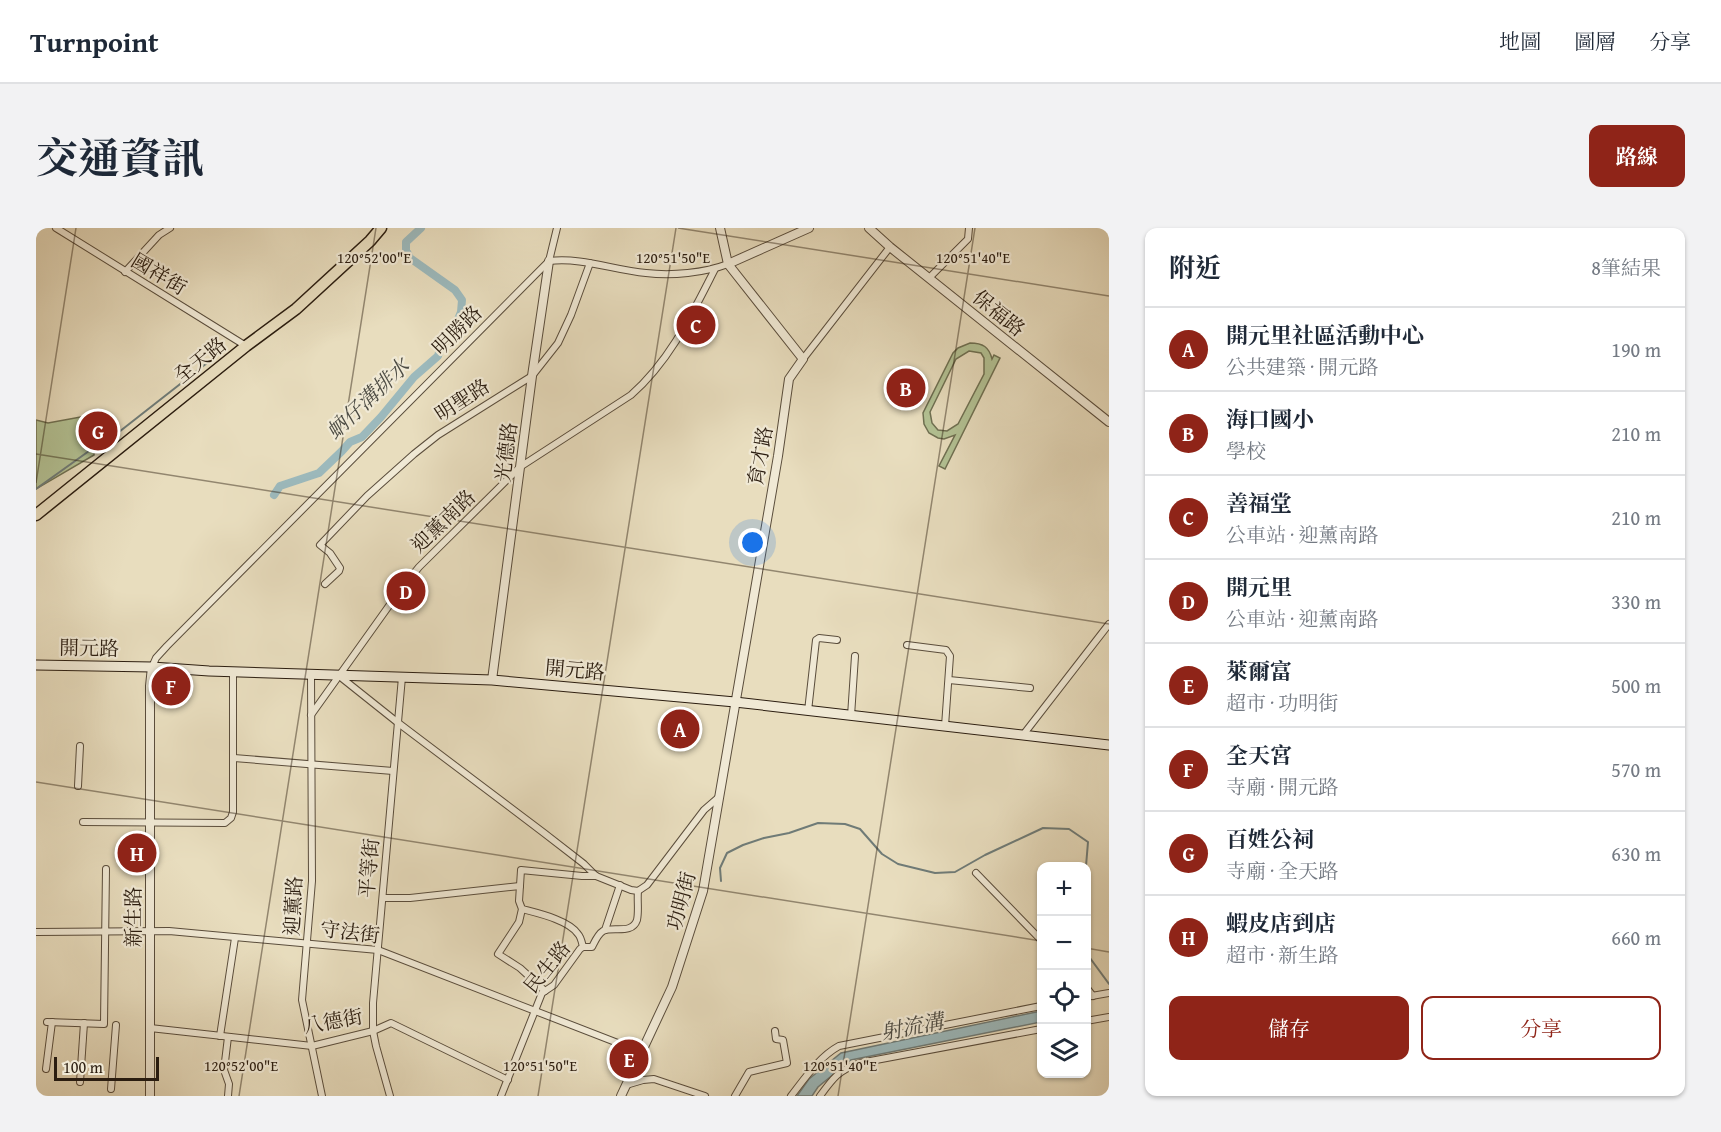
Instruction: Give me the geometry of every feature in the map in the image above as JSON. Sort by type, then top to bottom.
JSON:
[{"type":"main road","name":"全天路","points":[[36,515],[313,294],[381,228]]},
{"type":"main road","name":"開元路","points":[[36,665],[152,667],[492,681],[735,702],[1109,745]]},
{"type":"street","name":"國祥街","points":[[56,228],[246,346]]},
{"type":"street","points":[[125,272],[159,235],[170,228]]},
{"type":"street","name":"光德路","points":[[492,681],[532,376],[549,261],[557,228]]},
{"type":"street","points":[[720,228],[728,264],[803,359]]},
{"type":"street","points":[[549,261],[590,263],[646,273],[692,272],[715,269],[809,228]]},
{"type":"street","name":"保福路","points":[[869,228],[1109,422]]},
{"type":"street","points":[[929,278],[968,239],[969,228]]},
{"type":"street","name":"育才路","points":[[735,702],[789,380],[890,247]]},
{"type":"street","name":"明勝路","points":[[152,667],[156,658],[183,630],[549,261]]},
{"type":"street","name":"明聖路","points":[[325,584],[340,568],[330,553],[320,545],[367,496],[414,454],[438,435],[532,376],[558,343],[590,263]]},
{"type":"street","name":"迎薰南路","points":[[311,715],[419,567],[520,467],[644,385],[686,326],[715,269]]},
{"type":"street","points":[[1023,735],[1109,624]]},
{"type":"street","points":[[808,711],[816,640],[819,638],[837,640]]},
{"type":"street","points":[[907,645],[946,650],[950,656],[945,726]]},
{"type":"street","points":[[851,716],[855,656]]},
{"type":"street","name":"新生路","points":[[150,1096],[150,686],[152,667]]},
{"type":"street","points":[[83,822],[225,823],[231,818],[234,759],[233,671]]},
{"type":"street","name":"迎薰路","points":[[311,674],[312,880],[302,1000],[322,1096]]},
{"type":"street","points":[[338,675],[560,845],[596,876]]},
{"type":"street","name":"平等街","points":[[390,1096],[373,1031],[373,1003],[402,677]]},
{"type":"street","points":[[949,680],[1030,688]]},
{"type":"street","name":"功明街","points":[[621,1096],[672,987],[703,891],[735,702]]},
{"type":"street","points":[[78,786],[80,746]]},
{"type":"street","points":[[234,759],[393,771]]},
{"type":"street","points":[[545,992],[520,968],[498,954],[519,922],[522,909],[519,901],[521,870],[596,876],[638,891],[647,885],[704,810],[719,797]]},
{"type":"street","points":[[46,1069],[50,1022],[104,1024],[106,869]]},
{"type":"street","points":[[976,873],[1037,936]]},
{"type":"street","points":[[605,930],[620,885]]},
{"type":"street","points":[[383,898],[410,898],[520,886]]},
{"type":"street","name":"民生路","points":[[501,1096],[542,993],[555,985],[583,947],[592,947],[605,930],[627,929],[634,924],[637,919],[638,891]]},
{"type":"street","points":[[522,909],[546,915],[570,927],[578,933],[583,947]]},
{"type":"street","name":"守法街","points":[[36,932],[169,931],[378,950],[641,1052]]},
{"type":"street","points":[[220,1036],[235,938]]},
{"type":"street","points":[[1091,997],[1106,994]]},
{"type":"street","points":[[791,1096],[829,1051],[839,1046],[1037,1007]]},
{"type":"street","points":[[1091,1020],[1109,1017]]},
{"type":"street","points":[[80,1082],[84,1023]]},
{"type":"street","name":"八德街","points":[[150,1028],[312,1046],[373,1031],[391,1023],[508,1080]]},
{"type":"street","points":[[111,1089],[116,1025]]},
{"type":"street","points":[[820,1096],[837,1074],[845,1068],[860,1063],[1037,1030]]},
{"type":"street","points":[[735,1096],[749,1072],[787,1063],[783,1040],[776,1040],[776,1031]]},
{"type":"street","points":[[228,1036],[224,1070],[229,1084],[228,1096]]},
{"type":"street","points":[[626,1085],[654,1079],[705,1096]]},
{"type":"green space","points":[[970,343],[978,344],[989,351],[992,359],[994,355],[1000,358],[945,469],[939,466],[955,435],[944,439],[929,433],[924,424],[923,413],[953,353]],"holes":[[[969,351],[981,353],[984,358],[984,374],[958,424],[947,431],[938,430],[932,423],[930,412],[956,359]]]},
{"type":"green space","points":[[86,416],[96,423],[100,433],[101,441],[94,449],[94,455],[36,489],[36,420],[48,423]]},
{"type":"water","points":[[1037,1012],[1037,1023],[851,1060],[818,1087],[812,1096],[797,1096],[809,1079],[841,1053]]},
{"type":"waterway","name":"蚋仔溝排水","points":[[274,495],[280,486],[319,473],[350,442],[362,437],[414,377],[438,356],[441,345],[456,324],[461,312],[462,300],[455,290],[410,258],[406,250],[406,242],[421,228]]},
{"type":"waterway","points":[[110,439],[207,363]]},
{"type":"waterway","points":[[36,489],[89,451]]},
{"type":"waterway","points":[[721,881],[720,868],[727,853],[764,838],[789,833],[818,823],[845,824],[860,829],[882,854],[898,864],[935,873],[955,872],[1043,828],[1069,829],[1088,842],[1086,862]]},
{"type":"waterway","points":[[1091,959],[1109,984]]},
{"type":"place","name":"善福堂","points":[[696,325]]},
{"type":"place","name":"海口國小","points":[[906,388]]},
{"type":"place","name":"百姓公祠","points":[[98,431]]},
{"type":"place","name":"開元里","points":[[406,591]]},
{"type":"place","name":"全天宮","points":[[171,686]]},
{"type":"place","name":"開元里社區活動中心","points":[[680,729]]},
{"type":"place","name":"蝦皮店到店","points":[[137,853]]},
{"type":"place","name":"萊爾富","points":[[629,1059]]},
{"type":"water label","name":"射流溝","points":[[912,1027]]}]
